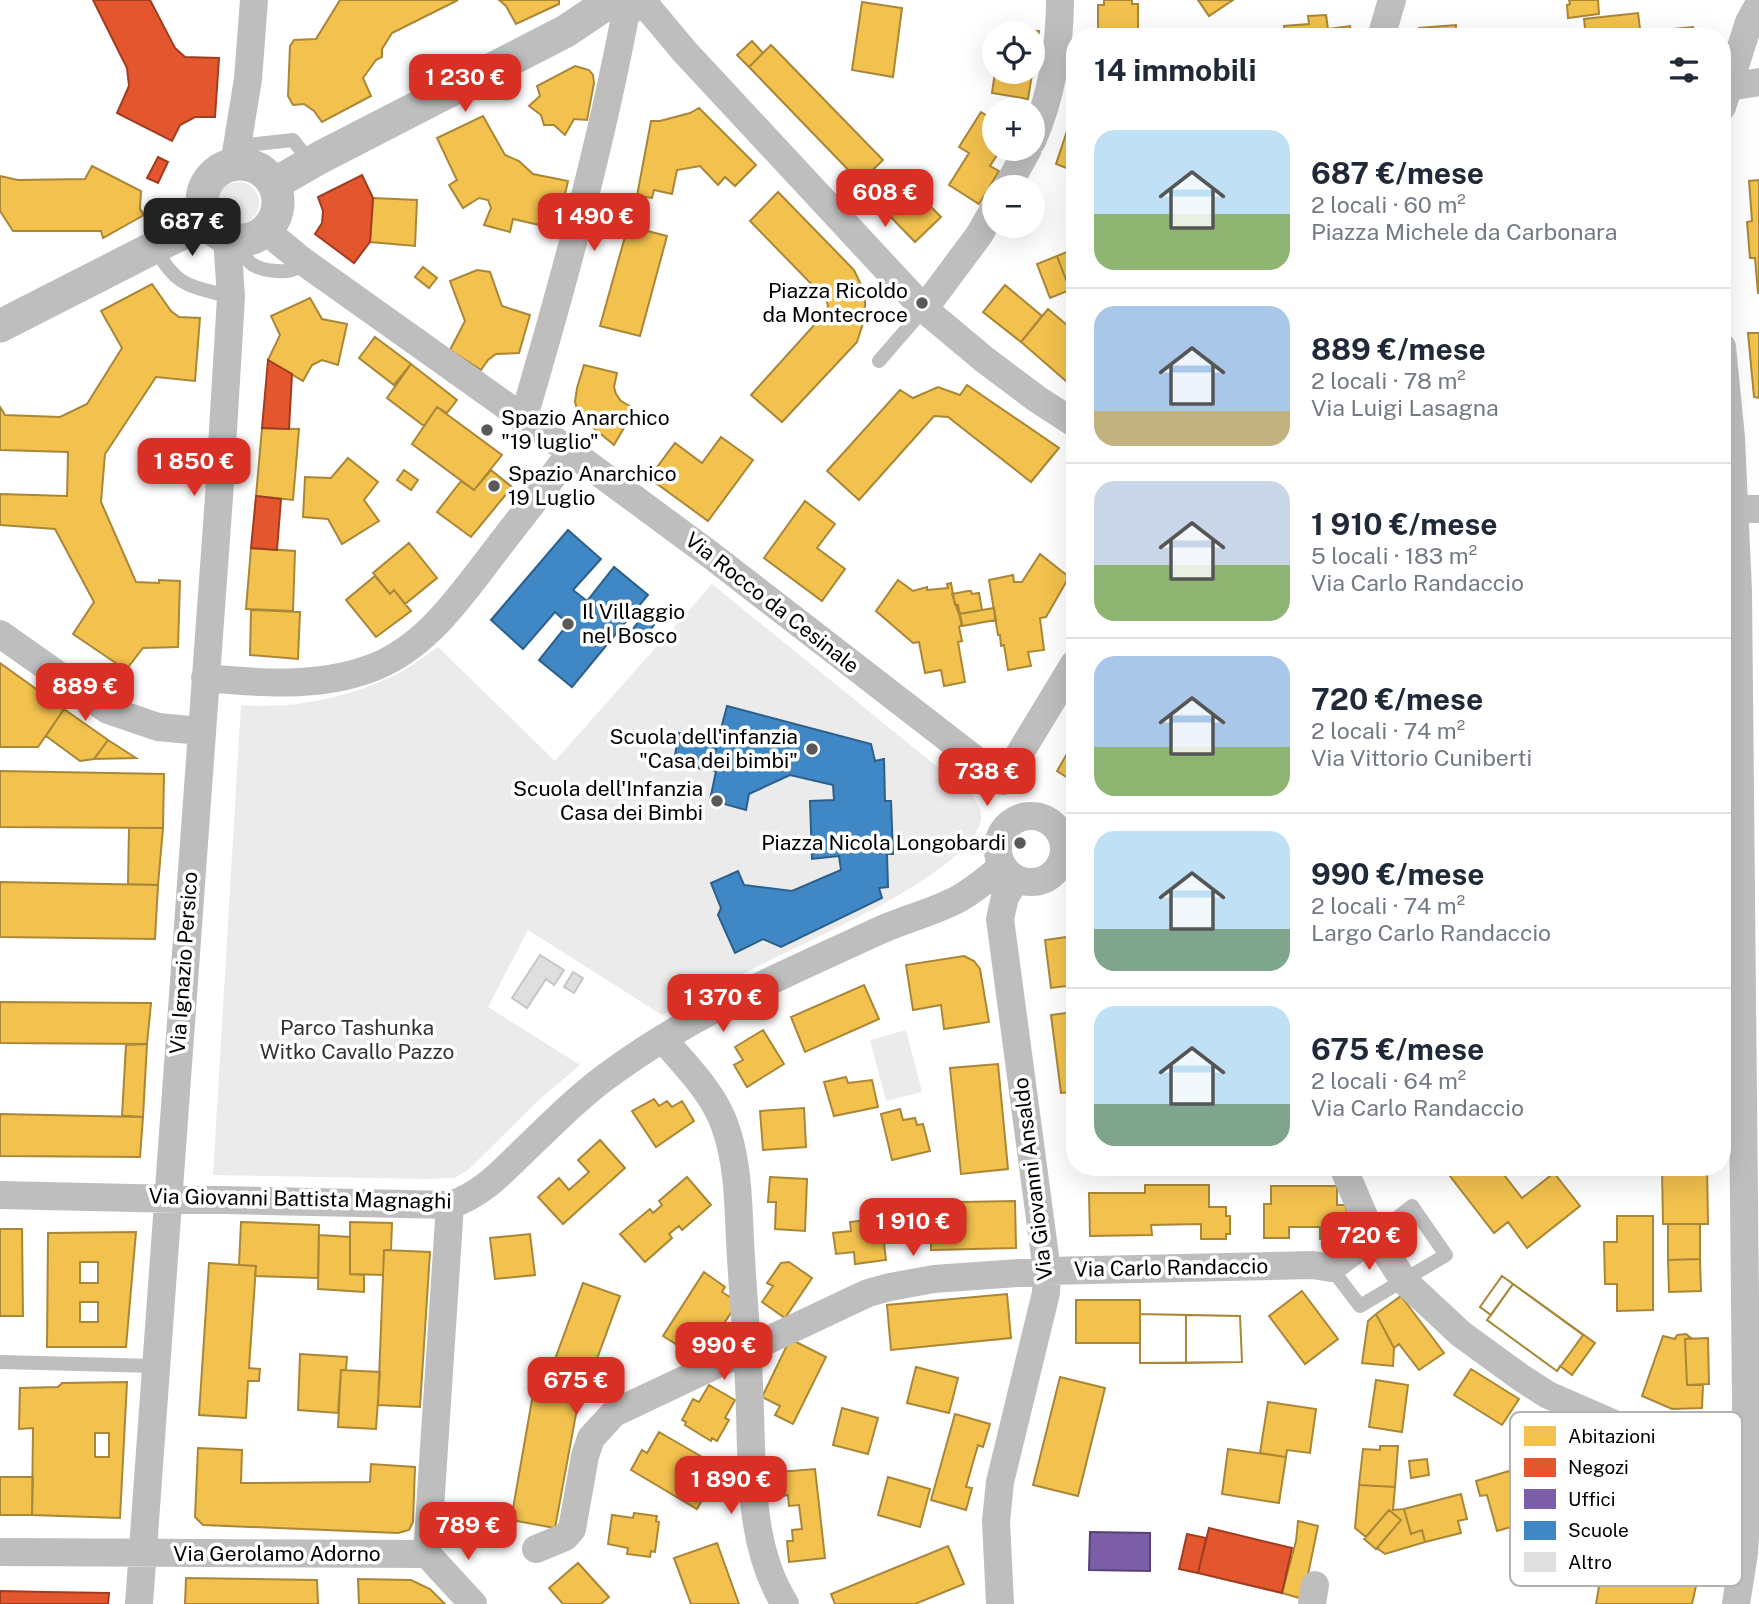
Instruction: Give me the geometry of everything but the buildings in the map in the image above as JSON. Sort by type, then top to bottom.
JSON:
[{"type":"street","points":[[222,234],[202,204],[206,183],[235,155],[245,106],[254,0]]},
{"type":"street","points":[[1045,106],[1060,0]]},
{"type":"street","points":[[1384,28],[1392,0]]},
{"type":"street","points":[[274,184],[566,31],[629,2]]},
{"type":"street","points":[[629,2],[685,52],[924,309],[1037,400],[1066,418]]},
{"type":"street","points":[[523,420],[551,323],[615,73],[629,2]]},
{"type":"street","points":[[1731,73],[1748,22],[1759,4]]},
{"type":"street","points":[[1731,92],[1759,82]]},
{"type":"street","points":[[0,326],[147,250],[222,234],[251,239],[266,231],[275,218],[277,209],[274,184],[255,166],[235,155]]},
{"type":"street","points":[[924,309],[982,230]]},
{"type":"street","name":"Via Rocco da Cesinale","points":[[266,231],[304,262],[523,420],[572,452],[712,556],[1003,780]]},
{"type":"street","name":"Via Ignazio Persico","points":[[139,1604],[230,309],[230,255],[222,234]]},
{"type":"street","points":[[1731,438],[1738,509],[1738,591],[1750,964],[1732,1022],[1751,1085],[1752,1434],[1742,1553]]},
{"type":"street","points":[[205,678],[269,682],[324,680],[370,669],[390,659],[432,629],[572,452]]},
{"type":"street","points":[[1738,509],[1759,486]]},
{"type":"street","points":[[0,634],[108,710],[158,727],[201,731]]},
{"type":"street","points":[[1017,820],[1003,780],[1066,677]]},
{"type":"street","points":[[1066,836],[1039,817],[1017,820],[1008,826],[1000,839],[999,855],[1021,875],[1066,880]]},
{"type":"street","points":[[1021,875],[1054,873],[1062,859],[1066,839]]},
{"type":"street","name":"Via Giovanni Battista Magnaghi","points":[[0,1195],[450,1205],[474,1195],[559,1116],[613,1071],[663,1039],[832,952],[1021,875]]},
{"type":"street","name":"Via Giovanni Ansaldo","points":[[1000,1604],[996,1521],[998,1490],[1046,1293],[1047,1271],[1000,919],[1005,897],[1021,875]]},
{"type":"street","points":[[663,1039],[714,1102],[725,1124],[738,1191],[756,1515],[764,1555],[778,1593],[785,1604]]},
{"type":"street","points":[[1347,1176],[1374,1236],[1404,1281],[1461,1334],[1493,1359],[1548,1395],[1585,1412]]},
{"type":"street","points":[[450,1205],[427,1554],[473,1604]]},
{"type":"street","points":[[1331,1268],[1374,1236]]},
{"type":"street","name":"Via Carlo Randaccio","points":[[536,1549],[565,1536],[572,1529],[585,1456],[591,1438],[601,1425],[624,1408],[867,1293],[933,1279],[1047,1271],[1313,1265],[1331,1268]]},
{"type":"street","name":"Via Gerolamo Adorno","points":[[0,1552],[427,1554]]},
{"type":"street","points":[[1736,1604],[1738,1586]]},
{"type":"lane","points":[[235,155],[293,140],[325,155]]},
{"type":"lane","points":[[222,234],[261,271],[291,272],[304,262]]},
{"type":"lane","points":[[147,250],[180,281],[200,289],[230,309]]},
{"type":"lane","points":[[879,360],[924,309]]},
{"type":"lane","points":[[1331,1268],[1360,1306],[1446,1255],[1412,1206],[1374,1236]]},
{"type":"lane","points":[[0,1362],[156,1366]]},
{"type":"green space","points":[[238,182],[253,188],[259,203],[253,218],[238,224],[223,218],[217,203],[223,188]]},
{"type":"green space","name":"Parco Tashunka Witko Cavallo Pazzo","points":[[712,584],[972,795],[980,809],[981,820],[969,842],[925,879],[837,928],[662,1015],[528,930],[488,1007],[580,1065],[542,1097],[468,1170],[454,1178],[213,1175],[241,705],[299,704],[356,691],[399,673],[438,647],[555,761]],"holes":[[[679,733],[718,743],[870,744],[875,761],[884,759],[885,801],[891,801],[893,853],[887,854],[888,886],[879,888],[882,898],[781,947],[763,939],[735,953],[718,915],[721,908],[711,883],[737,872],[744,885],[792,891],[841,870],[839,856],[812,858],[810,802],[834,800],[833,785],[790,775],[749,794],[745,810],[710,800],[716,771],[686,766],[686,758],[675,755]]]},
{"type":"green space","points":[[906,1030],[922,1092],[886,1101],[870,1040]]},
{"type":"place","name":"Piazza Ricoldo da Montecroce","points":[[922,303]]},
{"type":"place","name":"Spazio Anarchico \"19 luglio\"","points":[[487,430]]},
{"type":"place","name":"Spazio Anarchico 19 Luglio","points":[[494,486]]},
{"type":"place","name":"Il Villaggio nel Bosco","points":[[568,624]]},
{"type":"place","name":"Scuola dell'infanzia \"Casa dei bimbi\"","points":[[812,749]]},
{"type":"place","name":"Scuola dell'Infanzia Casa dei Bimbi","points":[[717,801]]},
{"type":"place","name":"Piazza Nicola Longobardi","points":[[1020,843]]}]
